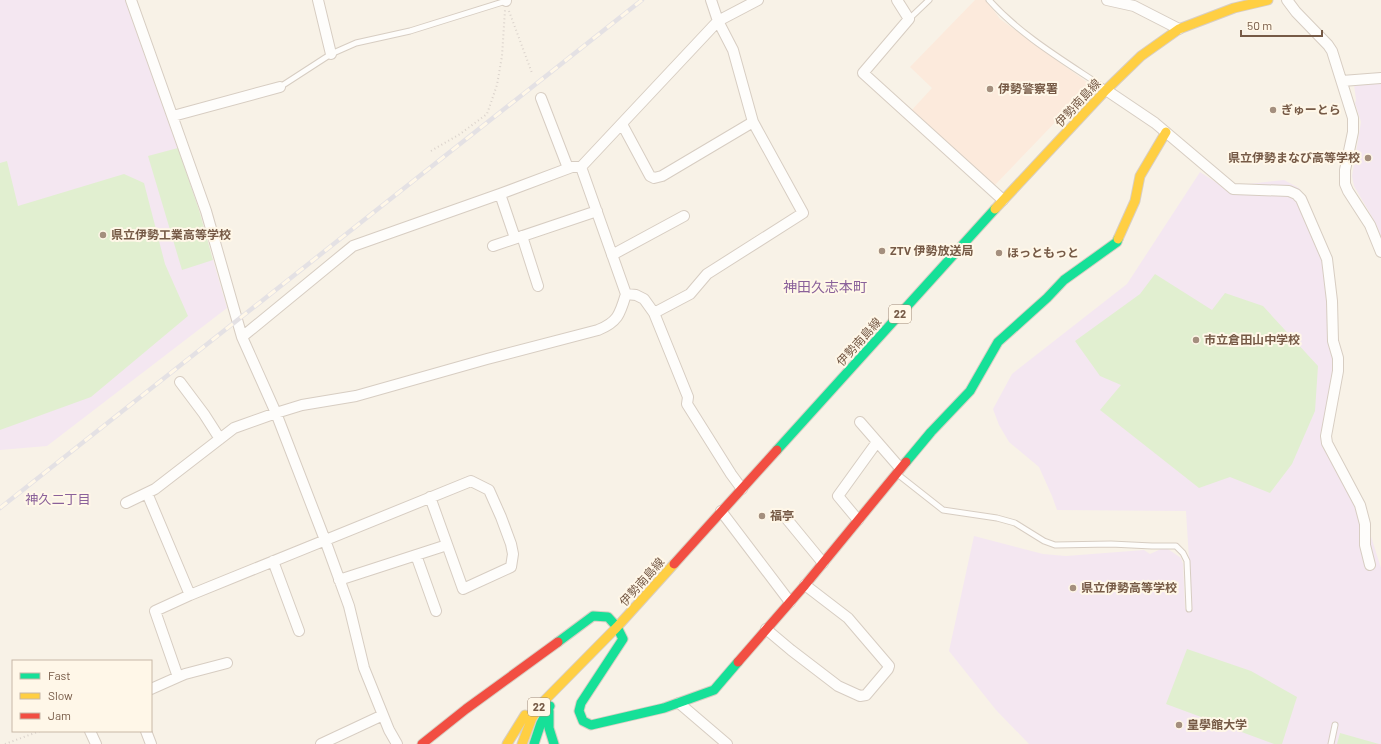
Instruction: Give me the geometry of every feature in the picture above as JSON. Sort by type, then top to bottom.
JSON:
[{"type":"main road","name":"伊勢南島線","points":[[522,744],[532,718],[542,703],[617,627],[1003,200],[1106,90],[1141,56],[1179,29],[1234,8],[1268,0]]},
{"type":"main road","points":[[422,744],[466,709],[592,616],[608,617],[617,627],[623,639],[581,703],[579,711],[583,721],[591,725],[664,708],[714,690],[805,585],[930,432],[970,391],[998,342],[1047,298],[1064,280],[1117,242],[1126,226],[1135,201],[1140,176],[1166,132]]},
{"type":"main road","name":"伊勢南島線","points":[[534,744],[541,723],[568,678]]},
{"type":"main road","points":[[507,744],[527,711],[548,692],[568,678]]},
{"type":"main road","points":[[549,708],[548,728],[554,744]]},
{"type":"street","points":[[131,0],[206,211],[242,337],[276,413],[304,489],[325,540],[349,606],[364,668],[388,730],[397,744]]},
{"type":"street","points":[[318,0],[331,54]]},
{"type":"street","points":[[654,313],[690,294],[707,274],[803,213],[754,122],[733,50],[718,21],[711,0]]},
{"type":"street","points":[[242,337],[353,246],[500,194],[568,168],[582,167],[718,21],[758,0]]},
{"type":"street","points":[[897,0],[909,19],[863,73],[1003,200]]},
{"type":"street","points":[[1107,0],[1134,6],[1179,29]]},
{"type":"street","points":[[1287,0],[1332,51],[1349,103],[1354,125],[1345,170],[1345,184],[1370,225],[1381,252]]},
{"type":"street","points":[[1342,80],[1381,78]]},
{"type":"street","points":[[173,116],[280,87]]},
{"type":"street","points":[[1106,90],[1156,123],[1233,189],[1289,191],[1296,194],[1301,199],[1327,259],[1332,301],[1333,341],[1338,358],[1338,371],[1326,436],[1327,443],[1360,504],[1365,524],[1365,545],[1370,565]]},
{"type":"street","points":[[541,98],[568,168]]},
{"type":"street","points":[[622,124],[650,176],[654,178],[662,176],[754,122]]},
{"type":"street","points":[[126,503],[155,489],[234,428],[302,405],[356,396],[598,330],[614,322],[619,316],[626,294],[582,167]]},
{"type":"street","points":[[500,194],[538,286]]},
{"type":"street","points":[[494,246],[597,211]]},
{"type":"street","points":[[612,255],[684,216]]},
{"type":"street","points":[[626,294],[636,295],[644,299],[654,313],[688,397],[687,404],[730,474],[742,489]]},
{"type":"street","points":[[180,382],[204,414],[220,439]]},
{"type":"street","points":[[860,422],[898,470]]},
{"type":"street","points":[[858,520],[838,496],[877,442]]},
{"type":"street","points":[[178,677],[155,611],[190,595],[470,480],[489,490],[511,544],[513,554],[511,567],[463,589],[430,497]]},
{"type":"street","points":[[147,493],[190,595]]},
{"type":"street","points":[[721,511],[790,602]]},
{"type":"street","points":[[786,518],[823,563]]},
{"type":"street","points":[[339,580],[447,545]]},
{"type":"street","points":[[416,555],[436,610]]},
{"type":"street","points":[[273,561],[299,631]]},
{"type":"street","points":[[766,629],[838,686],[860,696],[866,695],[889,666],[848,618],[805,585]]},
{"type":"street","points":[[152,689],[185,674],[228,663]]},
{"type":"street","points":[[679,703],[727,744]]},
{"type":"street","points":[[321,744],[383,715]]},
{"type":"street","points":[[90,732],[96,744]]},
{"type":"street","points":[[146,732],[151,744]]},
{"type":"lane","points":[[280,87],[331,54],[356,43],[410,31],[506,0]]},
{"type":"lane","points":[[909,19],[928,0]]},
{"type":"lane","points":[[990,0],[1003,15],[1019,29],[1106,90]]},
{"type":"lane","points":[[898,470],[943,510],[997,518],[1015,523],[1044,541],[1055,545],[1111,544],[1176,546],[1183,553],[1186,561],[1189,608]]},
{"type":"lane","points":[[1331,744],[1335,726]]},
{"type":"path","points":[[506,0],[532,73]]},
{"type":"path","points":[[431,151],[460,134],[487,114],[497,85],[502,56],[506,0]]},
{"type":"path","points":[[5,744],[37,732]]},
{"type":"shaded area","name":"県立伊勢工業高等学校","points":[[0,0],[125,0],[194,194],[227,308],[47,446],[0,450]]},
{"type":"shaded area","points":[[975,0],[986,0],[1000,19],[1091,85],[994,186],[911,111],[932,88],[910,67]]},
{"type":"shaded area","name":"県立伊勢まなび高等学校","points":[[1381,82],[1381,236],[1375,222],[1354,186],[1352,176],[1361,122],[1355,103],[1354,84]]},
{"type":"shaded area","points":[[1200,172],[1231,192],[1249,184],[1284,180],[1299,188],[1308,201],[1328,266],[1337,362],[1322,443],[1368,527],[1381,568],[1381,744],[1029,744],[996,710],[949,651],[974,536],[1043,554],[1066,556],[1144,550],[1150,554],[1161,549],[1168,549],[1181,558],[1183,564],[1185,609],[1192,608],[1186,511],[1057,510],[1039,467],[1009,442],[999,425],[993,409],[1012,374],[1127,284]]},
{"type":"green space","points":[[178,148],[199,210],[213,260],[182,270],[148,156]]},
{"type":"green space","points":[[7,161],[18,206],[124,174],[144,183],[165,264],[188,316],[91,397],[0,430],[0,163]]},
{"type":"green space","points":[[1155,274],[1212,310],[1225,293],[1263,306],[1318,366],[1315,411],[1292,464],[1270,493],[1230,477],[1199,488],[1100,410],[1121,385],[1100,376],[1075,341],[1140,294]]},
{"type":"green space","points":[[1187,649],[1251,671],[1297,697],[1282,744],[1274,744],[1166,704]]},
{"type":"green space","points":[[1340,733],[1379,744],[1337,744]]},
{"type":"railway","points":[[0,508],[642,0]]},
{"type":"traffic: fast","points":[[777,450],[995,209]]},
{"type":"traffic: fast","points":[[906,462],[931,432],[970,391],[998,342],[1047,298],[1064,280],[1117,242],[1118,239]]},
{"type":"traffic: fast","points":[[558,642],[593,616],[608,617],[617,627],[623,639],[581,703],[579,711],[583,721],[591,725],[664,708],[714,690],[738,662]]},
{"type":"traffic: fast","points":[[534,744],[541,723],[550,706]]},
{"type":"traffic: fast","points":[[549,711],[549,728],[554,744]]},
{"type":"traffic: slow","points":[[995,209],[1106,90],[1141,56],[1179,29],[1234,8],[1268,0]]},
{"type":"traffic: slow","points":[[1118,239],[1135,201],[1140,176],[1166,132]]},
{"type":"traffic: slow","points":[[522,744],[532,718],[542,703],[617,627],[674,564]]},
{"type":"traffic: slow","points":[[507,744],[525,715]]},
{"type":"traffic: jam","points":[[674,564],[777,450]]},
{"type":"traffic: jam","points":[[738,662],[805,585],[906,462]]},
{"type":"traffic: jam","points":[[422,744],[466,709],[558,642]]},
{"type":"place","name":"伊勢警察署","points":[[990,89]]},
{"type":"place","name":"ぎゅーとら","points":[[1273,110]]},
{"type":"place","name":"県立伊勢まなび高等学校","points":[[1368,158]]},
{"type":"place","name":"県立伊勢工業高等学校","points":[[103,235]]},
{"type":"place","name":"ZTV 伊勢放送局","points":[[882,251]]},
{"type":"place","name":"ほっともっと","points":[[999,253]]},
{"type":"place","name":"市立倉田山中学校","points":[[1196,340]]},
{"type":"place","name":"福亭","points":[[762,516]]},
{"type":"place","name":"県立伊勢高等学校","points":[[1073,588]]},
{"type":"place","name":"皇學館大学","points":[[1179,725]]},
{"type":"district","name":"神田久志本町","points":[[825,287]]},
{"type":"district","name":"神久二丁目","points":[[58,499]]}]
